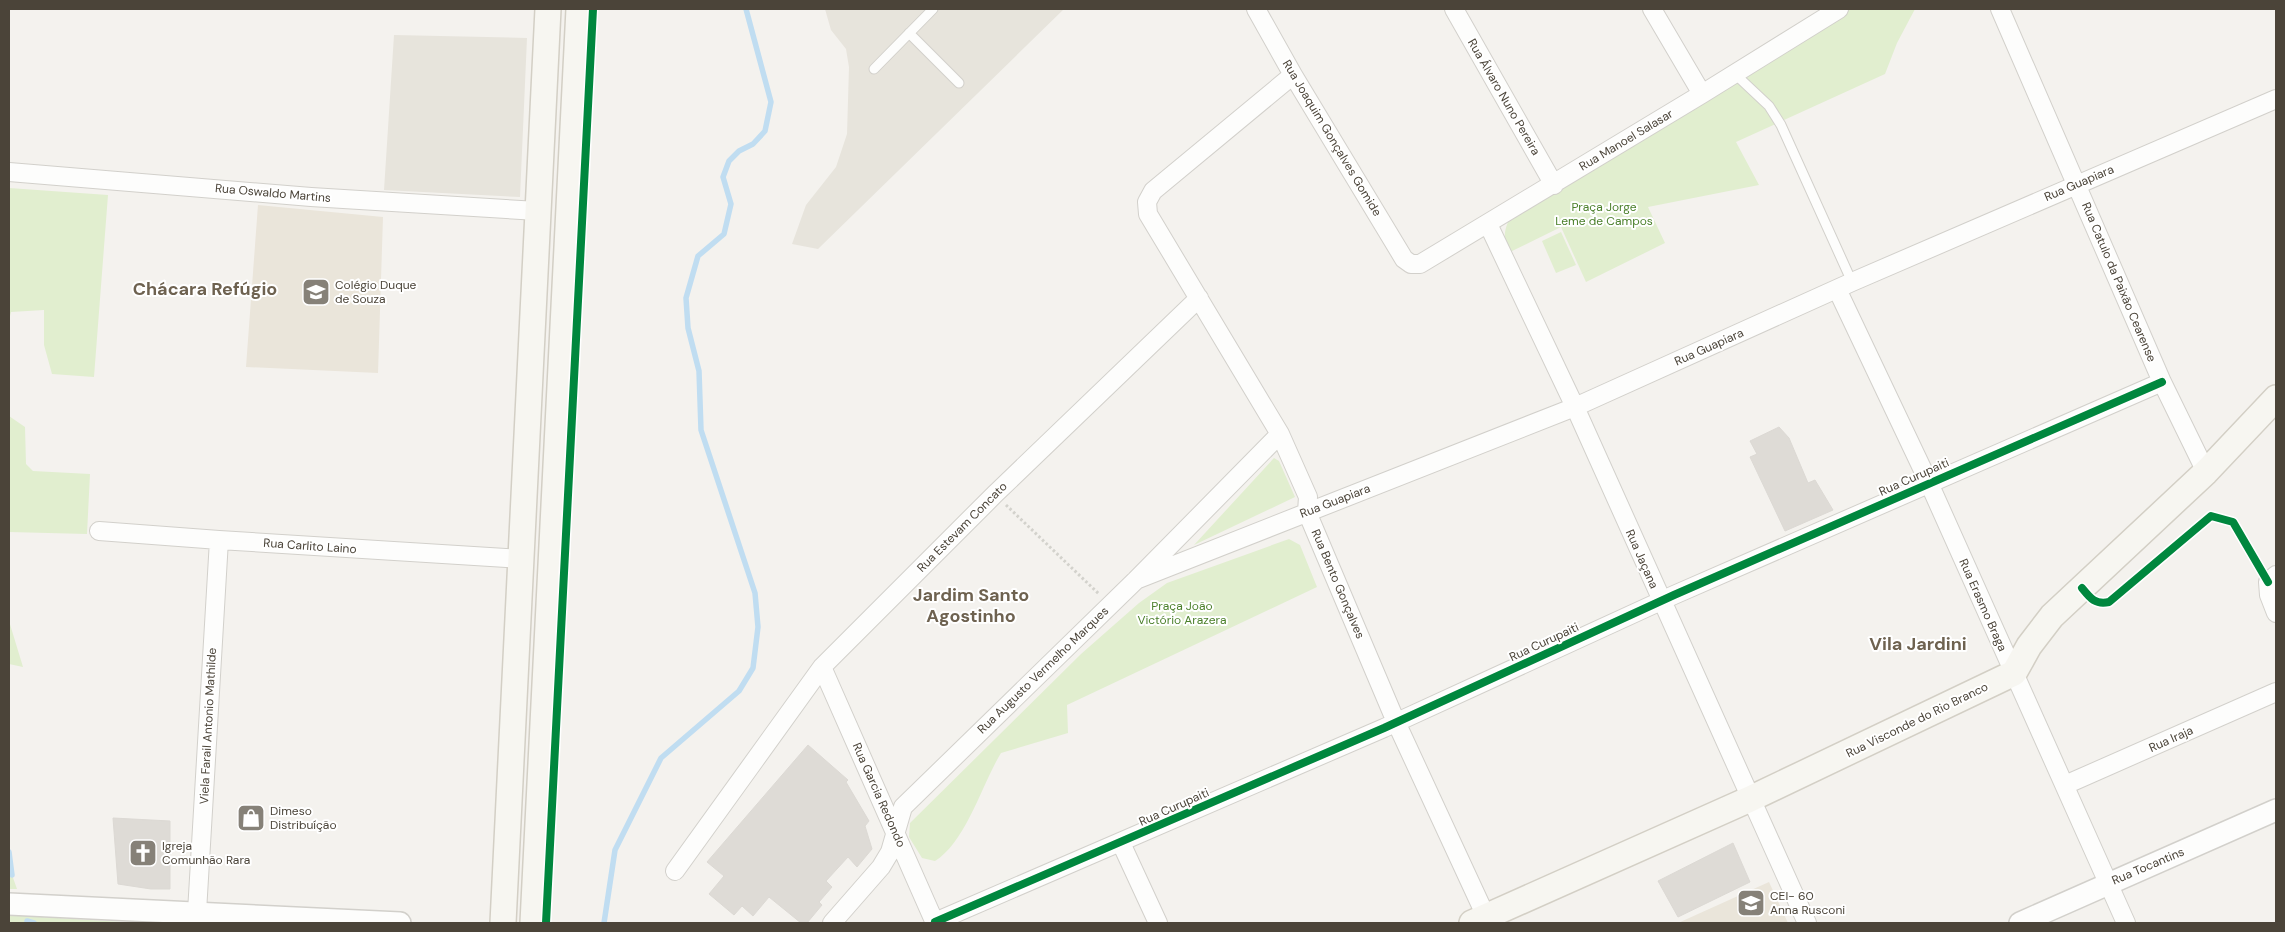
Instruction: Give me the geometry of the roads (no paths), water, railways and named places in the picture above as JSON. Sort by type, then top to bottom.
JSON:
[{"type":"main road","points":[[503,923],[548,9]]},
{"type":"main road","points":[[533,923],[579,9]]},
{"type":"main road","points":[[2014,673],[2029,646],[2052,616],[2206,472],[2276,398]]},
{"type":"main road","name":"Rua Visconde do Rio Branco","points":[[1482,921],[1750,800],[2014,673]]},
{"type":"street","name":"Rua Joaquim Gonçalves Gomide","points":[[1256,9],[1293,75],[1404,259],[1411,264]]},
{"type":"street","name":"Rua Álvaro Nuno Pereira","points":[[1454,9],[1554,184]]},
{"type":"street","points":[[1652,9],[1702,94]]},
{"type":"street","name":"Rua Manoel Salasar","points":[[1411,264],[1420,264],[1488,224],[1839,9]]},
{"type":"street","name":"Rua Catulo da Paixão Cearense","points":[[2000,9],[2162,382],[2206,472]]},
{"type":"street","name":"Rua Bento Gonçalves","points":[[1293,75],[1152,192],[1147,202],[1148,214],[1280,434],[1308,497],[1307,512],[1482,921]]},
{"type":"street","name":"Rua Guapiara","points":[[1136,580],[1575,407],[2076,184],[2276,100]]},
{"type":"street","name":"Rua Oswaldo Martins","points":[[9,172],[311,197],[538,211]]},
{"type":"street","name":"Rua Jaçana","points":[[1488,224],[1575,407],[1660,601],[1806,923]]},
{"type":"street","name":"Rua Erasmo Braga","points":[[1844,286],[1929,483],[2126,923]]},
{"type":"street","name":"Rua Estevam Concato","points":[[675,871],[822,667],[995,494],[1199,298]]},
{"type":"street","name":"Rua Curupaiti","points":[[935,923],[1396,722],[1660,601],[2162,382]]},
{"type":"street","name":"Rua Augusto Vermelho Marques","points":[[832,923],[881,867],[890,852],[902,807],[1136,580],[1280,434]]},
{"type":"street","name":"Rua Carlito Laino","points":[[99,531],[521,559]]},
{"type":"street","name":"Viela Farail Antonio Mathilde","points":[[197,912],[219,540]]},
{"type":"street","points":[[2272,578],[2269,595],[2276,613]]},
{"type":"street","name":"Rua Garcia Redondo","points":[[822,667],[935,923]]},
{"type":"street","name":"Rua Iraja","points":[[2065,785],[2276,692]]},
{"type":"street","name":"Rua Tocantins","points":[[2020,923],[2276,810]]},
{"type":"street","points":[[1121,843],[1158,923]]},
{"type":"street","points":[[9,904],[400,923]]},
{"type":"lane","points":[[874,69],[933,9]]},
{"type":"lane","points":[[909,33],[959,83]]},
{"type":"lane","points":[[1735,74],[1769,106],[1782,126],[1844,286]]},
{"type":"waterway","points":[[604,923],[615,850],[661,758],[739,691],[753,668],[758,627],[755,593],[701,430],[699,371],[688,328],[686,298],[698,256],[724,234],[731,204],[723,177],[729,161],[739,151],[753,144],[765,131],[771,102],[746,9]]},
{"type":"waterway","points":[[9,852],[12,875]]},
{"type":"waterway","points":[[27,921],[34,923]]},
{"type":"place","name":"Colégio Duque de Souza","points":[[316,292]]},
{"type":"place","name":"Dimeso Distribuíção","points":[[251,818]]},
{"type":"place","name":"Igreja Comunhão Rara","points":[[143,853]]},
{"type":"place","name":"CEI- 60 Anna Rusconi","points":[[1751,903]]},
{"type":"district","name":"Chácara Refúgio","points":[[205,289]]},
{"type":"district","name":"Jardim Santo Agostinho","points":[[971,605]]},
{"type":"district","name":"Vila Jardini","points":[[1918,644]]},
{"type":"park label","name":"Praça Jorge Leme de Campos","points":[[1604,214]]},
{"type":"park label","name":"Praça João Victório Arazera","points":[[1182,613]]}]
